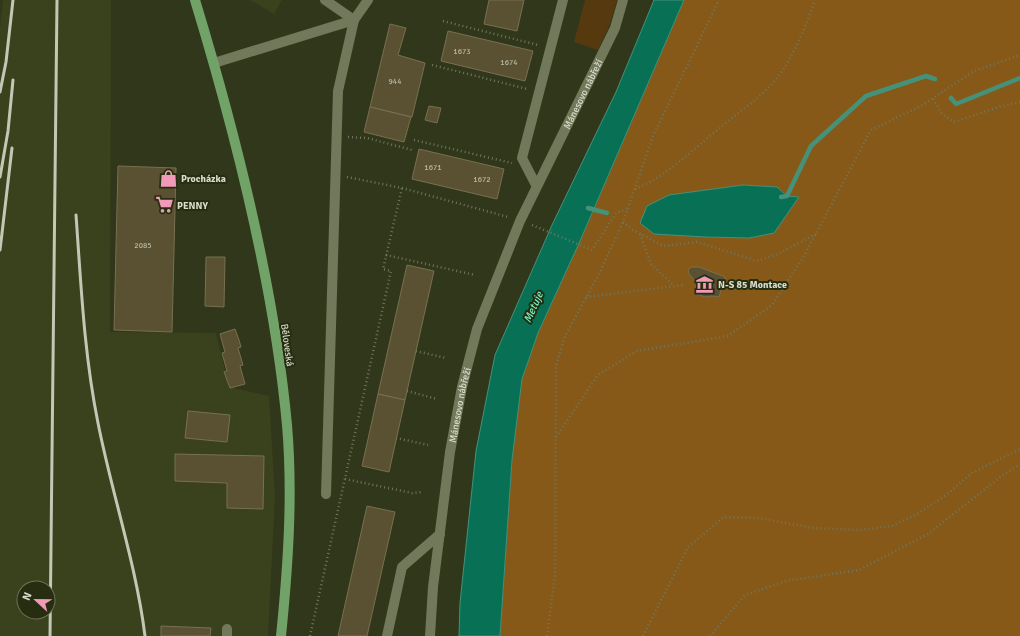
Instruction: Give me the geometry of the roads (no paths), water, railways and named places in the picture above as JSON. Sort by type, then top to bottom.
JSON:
[{"type":"main road","name":"Běloveská","points":[[195,0],[214,63],[254,224],[273,322],[283,389],[289,464],[289,511],[281,636]]},
{"type":"street","points":[[325,0],[354,20]]},
{"type":"street","points":[[326,494],[338,91],[354,20],[368,0]]},
{"type":"street","points":[[536,185],[522,158],[563,0]]},
{"type":"street","name":"Mánesovo nábřeží","points":[[430,636],[450,452],[464,380],[477,329],[520,221],[536,185],[615,28],[623,0]]},
{"type":"street","points":[[214,63],[354,20]]},
{"type":"street","points":[[387,636],[402,567],[440,534]]},
{"type":"water","name":"Metuje","points":[[654,0],[684,0],[580,241],[538,333],[522,379],[512,460],[500,636],[459,636],[460,603],[476,451],[495,355],[552,225],[616,92]]},
{"type":"water","points":[[743,185],[777,187],[787,196],[799,197],[774,233],[749,238],[654,234],[640,223],[647,206],[669,195]]},
{"type":"waterway","points":[[781,197],[787,196],[811,146],[866,96],[926,76],[935,79]]},
{"type":"waterway","points":[[951,98],[956,104],[1020,78]]},
{"type":"waterway","points":[[588,208],[607,213]]},
{"type":"railway","points":[[0,92],[6,62],[13,0]]},
{"type":"railway","points":[[50,636],[57,0]]},
{"type":"railway","points":[[0,177],[8,131],[13,80]]},
{"type":"railway","points":[[0,250],[12,148]]},
{"type":"railway","points":[[76,215],[84,319],[93,397],[104,450],[136,582],[145,636]]},
{"type":"place","name":"Procházka","points":[[168,178]]},
{"type":"place","name":"PENNY","points":[[164,205]]},
{"type":"place","name":"N-S 85 Montace","points":[[705,284]]}]
